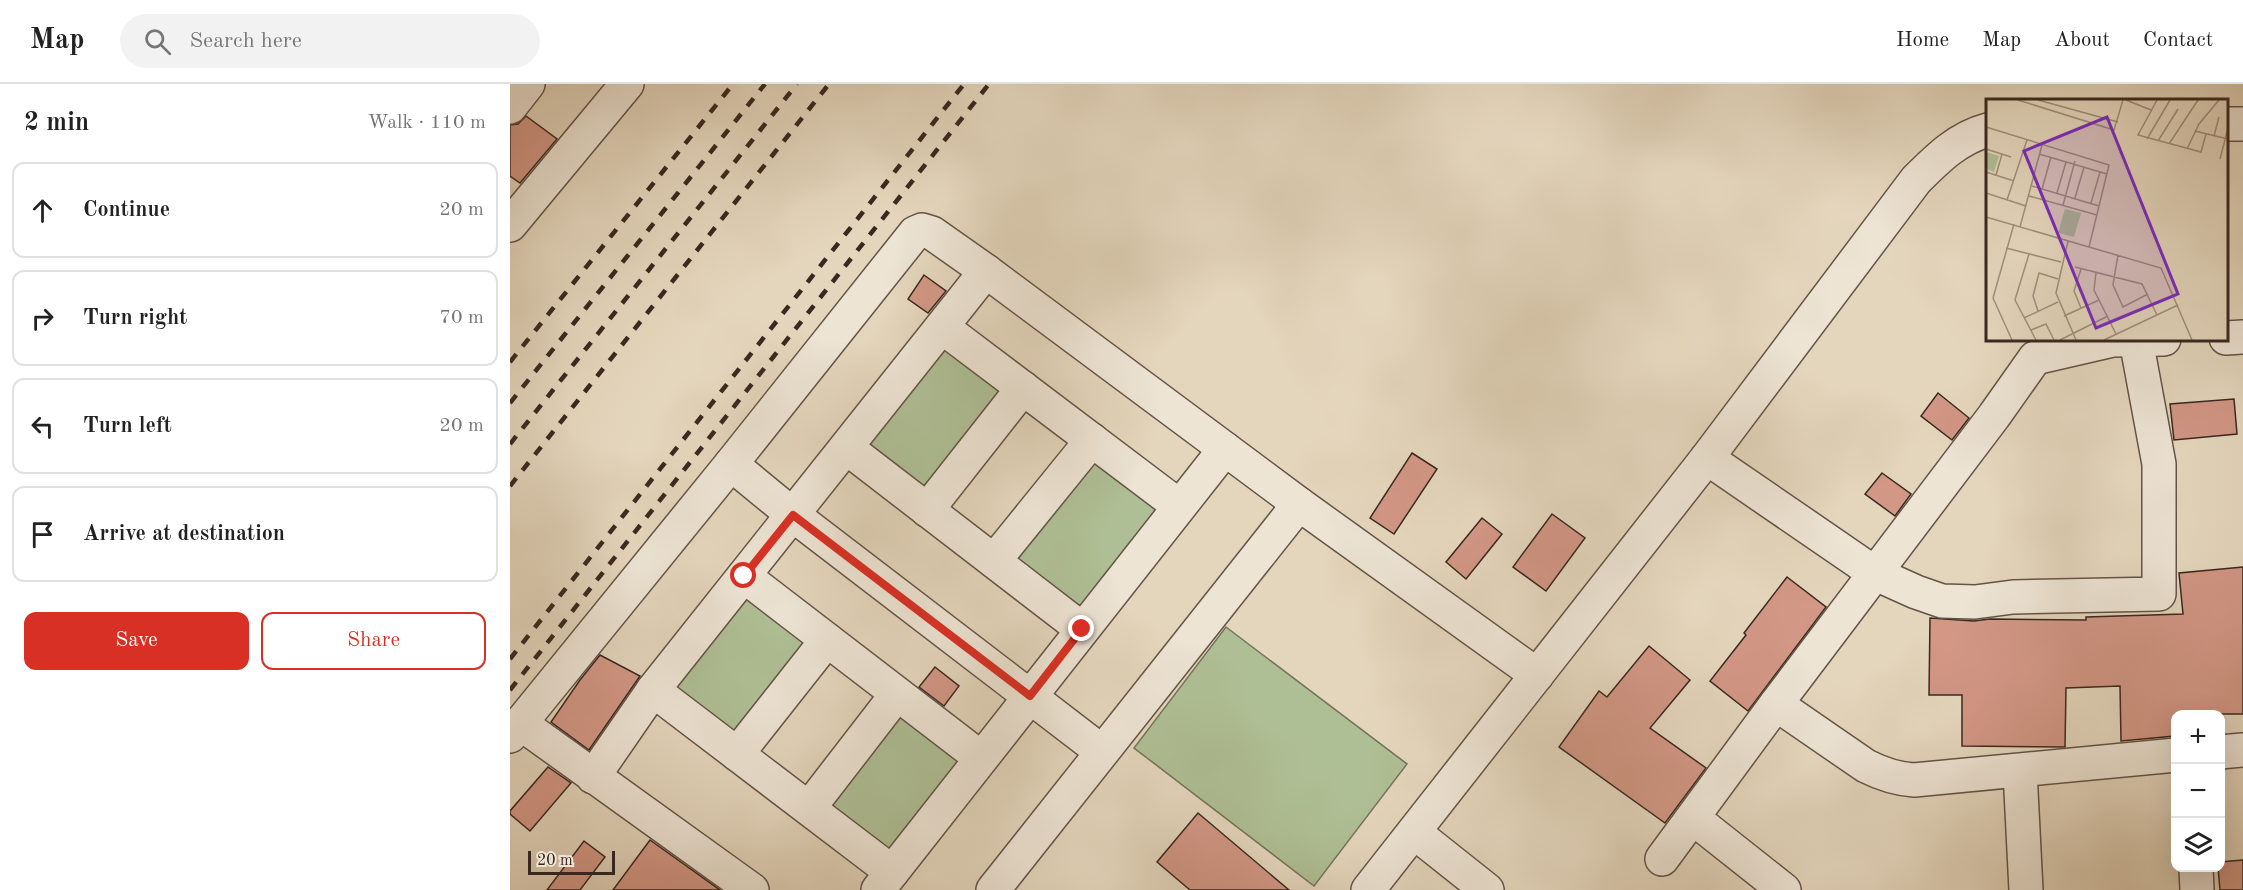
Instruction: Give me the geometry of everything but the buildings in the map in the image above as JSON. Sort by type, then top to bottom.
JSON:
[{"type":"street","points":[[510,107],[528,84]]},
{"type":"street","points":[[510,225],[627,84]]},
{"type":"street","points":[[1368,890],[1707,458],[1916,180],[1959,141],[1986,131]]},
{"type":"street","points":[[752,890],[593,777],[515,730],[918,231],[929,231],[986,271],[1299,504],[1538,675]]},
{"type":"street","points":[[593,777],[653,690],[986,271]]},
{"type":"street","points":[[942,327],[1179,506]]},
{"type":"street","points":[[2228,338],[2243,337]]},
{"type":"street","points":[[1662,859],[1776,704],[1876,574],[2035,358],[2113,340],[2136,340],[2159,464],[2159,594],[2013,597],[1975,602],[1942,601],[1876,574],[1707,458]]},
{"type":"street","points":[[927,510],[1023,388]]},
{"type":"street","points":[[994,561],[1092,440]]},
{"type":"street","points":[[847,448],[1082,629]]},
{"type":"street","points":[[653,690],[809,808],[885,881],[1225,449]]},
{"type":"street","points":[[731,464],[793,515],[1101,751]]},
{"type":"street","points":[[993,890],[1299,504]]},
{"type":"street","points":[[744,576],[981,759]]},
{"type":"street","points":[[737,754],[827,640]]},
{"type":"street","points":[[809,808],[897,694]]},
{"type":"street","points":[[1776,704],[1866,766],[1898,779],[1914,780],[2020,771],[2171,755]]},
{"type":"street","points":[[2225,752],[2243,750]]},
{"type":"street","points":[[2020,771],[2026,890]]},
{"type":"street","points":[[1693,818],[1784,890]]},
{"type":"street","points":[[1414,832],[1487,890]]},
{"type":"street","points":[[2196,872],[2197,890]]},
{"type":"green space","points":[[943,340],[1010,393],[931,493],[864,440]]},
{"type":"green space","points":[[1092,457],[1158,510],[1080,610],[1013,557]]},
{"type":"green space","points":[[746,589],[813,641],[734,742],[667,689]]},
{"type":"green space","points":[[1226,627],[1407,764],[1314,886],[1134,748]]},
{"type":"green space","points":[[899,706],[966,759],[887,859],[820,806]]},
{"type":"railway","points":[[510,362],[733,84]]},
{"type":"railway","points":[[510,403],[765,84]]},
{"type":"railway","points":[[510,444],[797,84]]},
{"type":"railway","points":[[510,486],[829,84]]},
{"type":"railway","points":[[510,659],[964,84]]},
{"type":"railway","points":[[510,690],[989,84]]},
{"type":"route","points":[[744,576],[793,515],[1030,696],[1082,629]]}]
